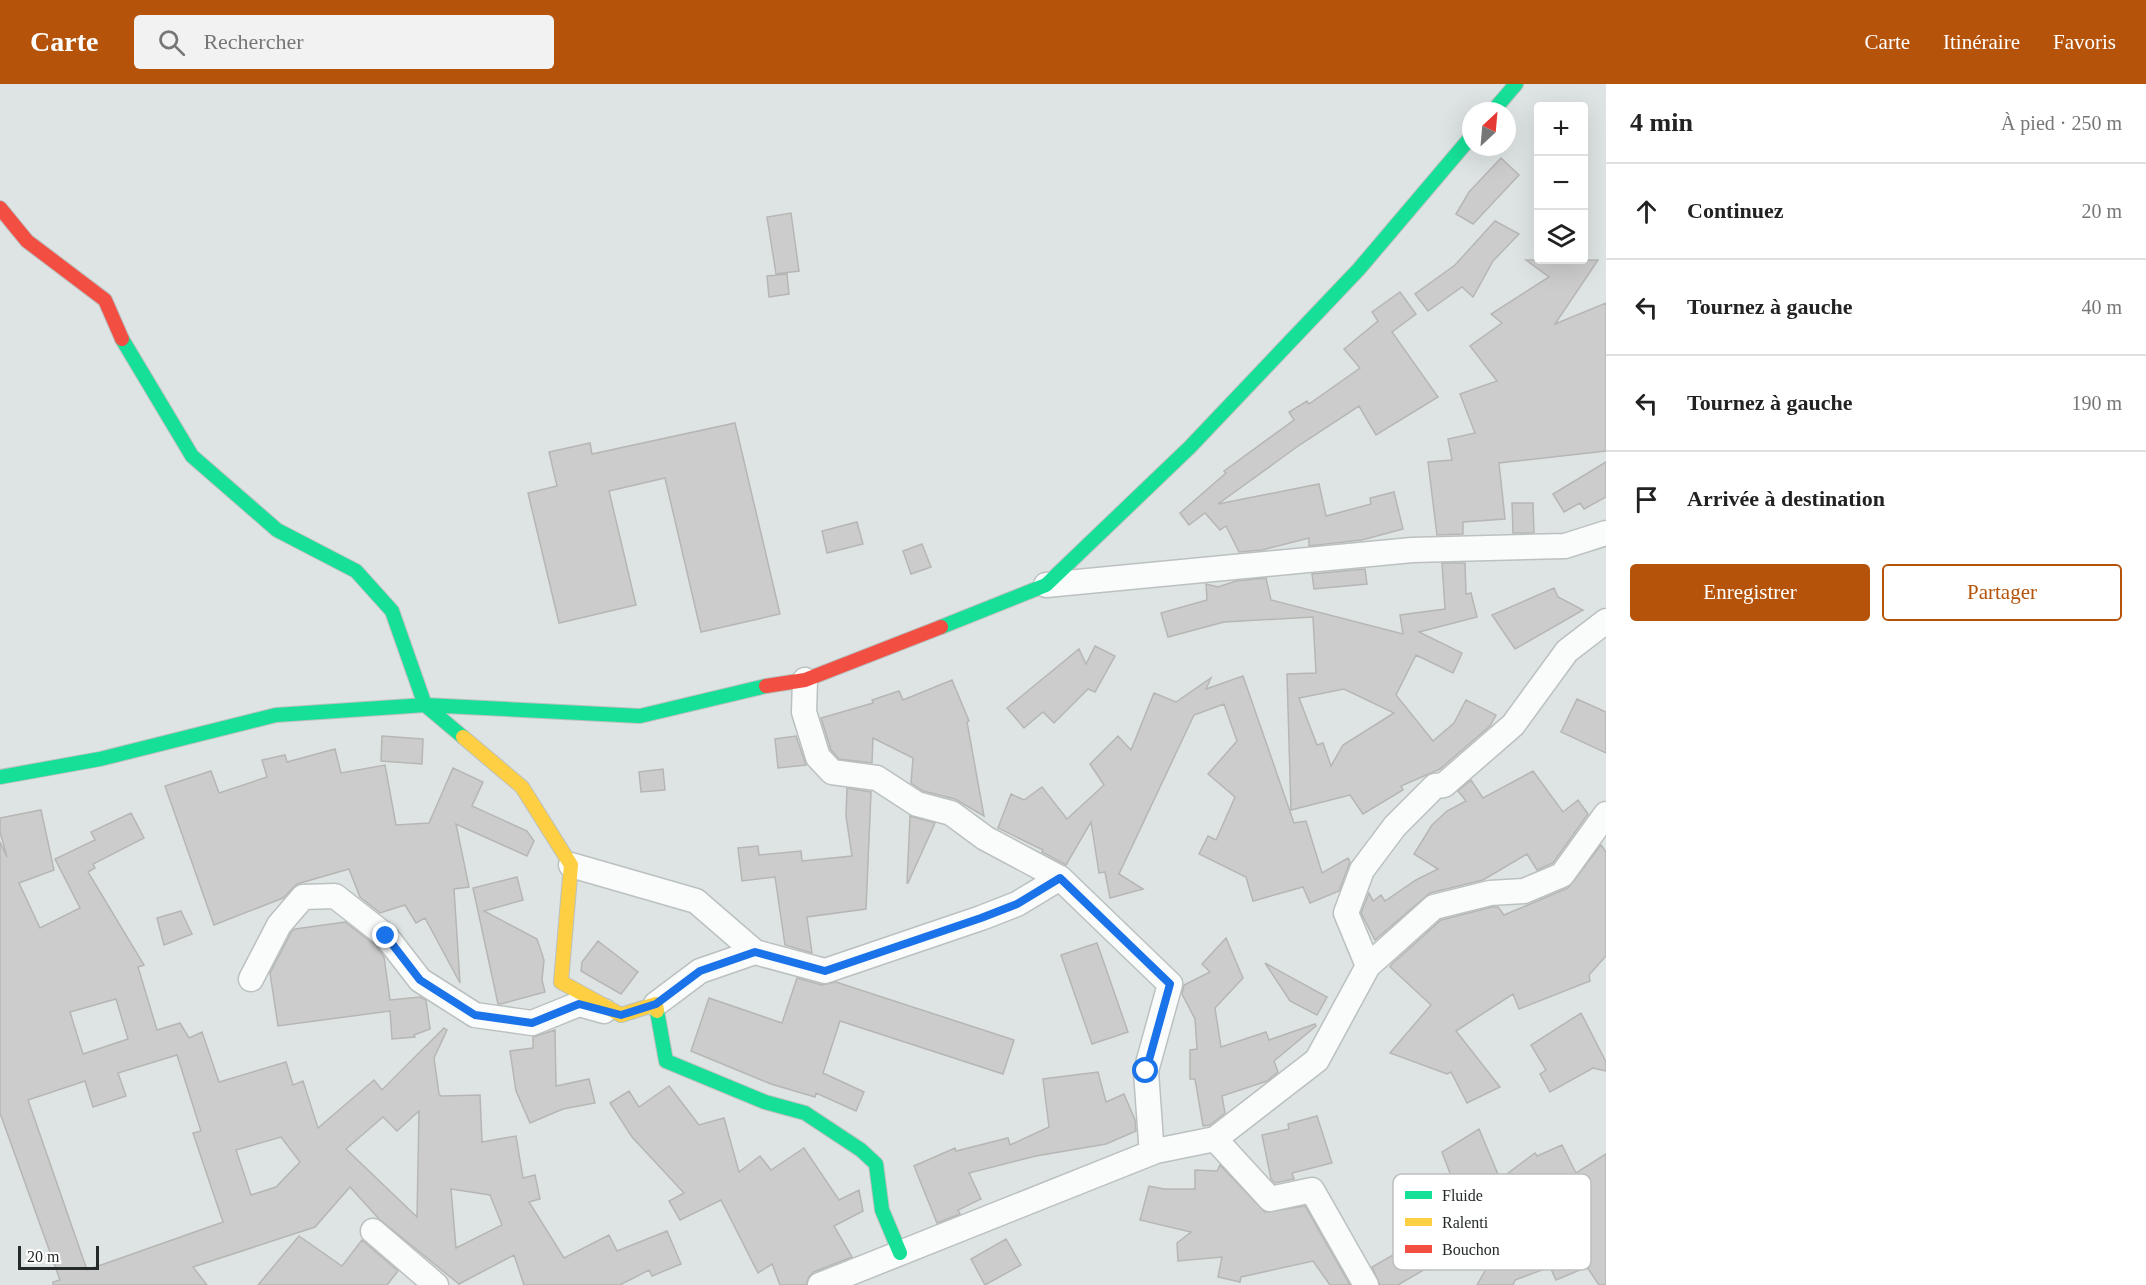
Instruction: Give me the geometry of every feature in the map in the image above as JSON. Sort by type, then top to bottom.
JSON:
[{"type":"main road","points":[[1501,102],[1516,84]]},
{"type":"main road","points":[[0,777],[100,759],[276,715],[425,705],[640,716],[788,681],[805,680],[1046,585],[1190,447],[1230,405],[1359,269],[1462,148]]},
{"type":"main road","points":[[0,208],[27,241],[105,300],[126,348],[192,456],[277,530],[356,571],[392,611],[425,705],[522,787],[571,865],[561,982],[621,1015],[656,1004],[666,1061],[765,1102],[804,1113],[861,1150],[876,1164],[876,1184],[889,1232],[900,1253]]},
{"type":"street","points":[[1046,585],[1412,550],[1564,546],[1606,533]]},
{"type":"street","points":[[1368,966],[1346,913],[1362,870],[1395,826],[1435,786],[1444,785],[1513,725],[1567,651],[1606,621]]},
{"type":"street","points":[[805,680],[804,712],[818,757],[832,772],[877,777],[917,804],[951,813],[985,838],[1060,878],[1170,984],[1146,1071],[1151,1142],[1156,1151]]},
{"type":"street","points":[[820,1285],[1156,1151],[1215,1139],[1317,1060],[1368,966],[1434,907],[1490,893],[1524,891],[1562,875],[1606,814]]},
{"type":"street","points":[[571,865],[696,901],[755,952],[825,971],[1017,904],[1060,878]]},
{"type":"street","points":[[251,979],[279,925],[303,897],[335,896],[386,936],[420,980],[475,1015],[532,1023],[579,1004],[621,1015]]},
{"type":"street","points":[[656,1004],[700,971],[755,952]]},
{"type":"street","points":[[1215,1139],[1270,1198],[1312,1190],[1365,1285]]},
{"type":"street","points":[[373,1231],[436,1285]]},
{"type":"building","points":[[1501,158],[1519,175],[1473,224],[1456,214],[1469,192]]},
{"type":"building","points":[[791,213],[799,271],[776,274],[767,217]]},
{"type":"building","points":[[1495,221],[1519,234],[1493,261],[1473,297],[1462,287],[1428,311],[1415,294],[1455,265]]},
{"type":"building","points":[[1526,260],[1534,260],[1534,264],[1588,264],[1588,260],[1598,260],[1555,324],[1606,303],[1606,451],[1499,463],[1505,519],[1463,522],[1463,534],[1437,535],[1428,462],[1452,460],[1448,439],[1475,433],[1460,394],[1497,381],[1470,346],[1502,323],[1491,314],[1549,277]]},
{"type":"building","points":[[787,274],[789,294],[769,297],[767,276]]},
{"type":"building","points":[[1400,292],[1416,314],[1392,332],[1438,397],[1376,435],[1359,406],[1301,444],[1218,504],[1319,484],[1326,516],[1371,504],[1370,498],[1394,492],[1403,529],[1362,540],[1309,546],[1309,538],[1262,550],[1239,552],[1226,526],[1220,530],[1205,513],[1189,525],[1180,513],[1226,473],[1224,471],[1294,420],[1289,412],[1307,401],[1309,404],[1360,368],[1344,349],[1378,321],[1372,312]]},
{"type":"building","points":[[735,423],[780,614],[701,632],[665,478],[609,491],[636,605],[559,623],[528,493],[557,486],[549,452],[590,443],[592,454]]},
{"type":"building","points":[[1606,462],[1606,497],[1584,509],[1580,503],[1564,512],[1553,494]]},
{"type":"building","points":[[1512,503],[1533,503],[1534,533],[1513,533]]},
{"type":"building","points":[[857,522],[863,544],[827,553],[822,531]]},
{"type":"building","points":[[922,544],[931,567],[911,574],[903,551]]},
{"type":"building","points":[[1442,563],[1465,563],[1466,594],[1471,593],[1477,617],[1419,632],[1462,653],[1453,673],[1416,655],[1396,695],[1433,741],[1454,723],[1466,700],[1496,715],[1490,726],[1440,769],[1401,786],[1403,790],[1363,814],[1350,795],[1291,810],[1287,674],[1316,673],[1313,617],[1224,622],[1168,637],[1161,613],[1207,600],[1206,584],[1218,587],[1236,581],[1266,578],[1271,600],[1403,634],[1400,615],[1445,609]],"holes":[[[1344,689],[1394,713],[1343,745],[1331,766],[1323,743],[1317,745],[1299,698]]]},
{"type":"building","points":[[1365,569],[1367,584],[1314,589],[1312,574]]},
{"type":"building","points":[[1554,588],[1558,597],[1583,610],[1515,649],[1492,615]]},
{"type":"building","points":[[1095,646],[1115,656],[1095,692],[1088,689],[1054,723],[1043,712],[1024,728],[1007,708],[1079,649],[1086,664]]},
{"type":"building","points":[[1243,676],[1294,823],[1306,821],[1322,873],[1348,858],[1350,862],[1339,891],[1310,903],[1303,887],[1253,901],[1246,877],[1199,854],[1208,836],[1216,840],[1235,797],[1208,774],[1237,741],[1224,704],[1194,715],[1119,874],[1143,889],[1110,898],[1105,872],[1099,873],[1091,822],[1066,865],[1042,852],[1043,850],[998,828],[1011,794],[1024,800],[1042,787],[1067,819],[1104,785],[1090,764],[1118,736],[1131,750],[1154,693],[1176,702],[1211,678],[1206,689]]},
{"type":"building","points":[[952,680],[969,721],[967,722],[984,816],[955,799],[923,791],[911,783],[913,758],[873,738],[872,763],[839,759],[831,750],[821,718],[873,703],[872,700],[899,691],[903,700]]},
{"type":"building","points":[[1577,699],[1606,712],[1606,753],[1561,732]]},
{"type":"building","points":[[382,736],[423,739],[422,764],[381,761]]},
{"type":"building","points":[[796,736],[806,765],[778,768],[775,739]]},
{"type":"building","points":[[335,749],[341,773],[385,765],[396,825],[429,823],[453,768],[483,782],[472,806],[527,831],[534,841],[527,856],[456,824],[469,887],[454,889],[460,983],[425,918],[416,923],[405,905],[380,913],[360,897],[349,869],[297,884],[283,898],[214,925],[165,786],[211,771],[219,793],[267,777],[262,760],[285,755],[287,762]]},
{"type":"building","points":[[663,769],[665,790],[641,792],[639,772]]},
{"type":"building","points":[[1533,771],[1563,812],[1578,800],[1588,814],[1553,863],[1537,870],[1527,854],[1483,880],[1430,893],[1375,940],[1361,913],[1369,893],[1373,901],[1381,895],[1385,901],[1416,880],[1438,869],[1414,854],[1432,825],[1447,811],[1466,801],[1458,791],[1471,780],[1483,798]]},
{"type":"building","points":[[847,788],[871,792],[866,909],[807,917],[812,953],[785,945],[775,877],[742,881],[738,848],[758,846],[759,855],[801,851],[802,861],[852,856],[846,816]]},
{"type":"building","points":[[41,810],[54,870],[19,883],[40,928],[80,908],[55,859],[95,840],[91,832],[131,813],[144,838],[93,864],[95,868],[88,872],[144,965],[138,967],[157,1030],[180,1023],[189,1038],[202,1032],[219,1082],[286,1062],[293,1085],[303,1081],[318,1128],[374,1080],[382,1090],[444,1028],[447,1030],[434,1058],[439,1094],[441,1096],[480,1095],[482,1142],[516,1136],[523,1178],[535,1175],[540,1199],[529,1202],[564,1258],[609,1235],[617,1251],[667,1231],[681,1264],[652,1276],[649,1270],[620,1285],[524,1285],[514,1255],[459,1284],[379,1219],[350,1187],[315,1227],[193,1267],[207,1285],[53,1285],[53,1282],[60,1280],[0,1113],[0,842],[7,857],[0,832],[0,818]],"holes":[[[116,999],[128,1039],[83,1054],[70,1012]],[[177,1055],[201,1131],[193,1133],[223,1222],[87,1270],[28,1100],[85,1081],[93,1107],[126,1096],[118,1073]],[[419,1111],[417,1217],[346,1149],[383,1117],[397,1131]],[[281,1137],[300,1162],[276,1187],[251,1195],[236,1150]],[[451,1189],[490,1195],[502,1225],[456,1248]]]},
{"type":"building","points":[[910,816],[935,823],[907,883]]},
{"type":"building","points":[[1601,845],[1606,852],[1606,956],[1589,975],[1590,981],[1519,1009],[1513,994],[1456,1031],[1500,1087],[1467,1103],[1451,1072],[1447,1074],[1390,1053],[1431,1005],[1390,967],[1392,964],[1441,920],[1492,907],[1498,907],[1504,915],[1568,888]]},
{"type":"building","points":[[517,877],[523,900],[484,911],[537,939],[544,960],[542,980],[545,992],[498,1004],[473,888]]},
{"type":"building","points":[[181,911],[192,934],[164,945],[157,918]]},
{"type":"building","points":[[345,922],[376,946],[384,957],[390,1000],[420,997],[426,1000],[430,1029],[414,1035],[415,1037],[392,1039],[390,1011],[278,1026],[270,973],[292,931]]},
{"type":"building","points":[[1226,938],[1243,978],[1215,1008],[1221,1047],[1266,1032],[1269,1040],[1315,1024],[1316,1026],[1274,1061],[1278,1072],[1267,1081],[1222,1096],[1225,1113],[1210,1125],[1203,1126],[1195,1079],[1190,1079],[1190,1050],[1197,1049],[1195,1019],[1182,994],[1184,985],[1210,972],[1202,964]]},
{"type":"building","points":[[598,941],[638,972],[621,994],[581,971],[582,962]]},
{"type":"building","points":[[1097,943],[1128,1032],[1092,1044],[1061,955]]},
{"type":"building","points":[[1265,963],[1327,997],[1317,1015],[1290,1001]]},
{"type":"building","points":[[797,978],[822,985],[836,982],[1014,1040],[1003,1074],[840,1021],[823,1073],[864,1092],[856,1111],[816,1093],[815,1097],[771,1084],[691,1051],[709,998],[782,1023]]},
{"type":"building","points":[[1581,1013],[1606,1062],[1606,1071],[1593,1068],[1550,1092],[1540,1074],[1546,1070],[1531,1045]]},
{"type":"building","points":[[555,1030],[556,1086],[589,1079],[595,1103],[563,1109],[530,1123],[516,1091],[510,1051],[533,1048],[533,1037]]},
{"type":"building","points":[[1098,1072],[1106,1102],[1124,1094],[1135,1120],[1136,1131],[1106,1144],[1036,1156],[969,1173],[981,1199],[958,1210],[960,1214],[937,1223],[914,1166],[955,1148],[956,1151],[1008,1138],[1010,1145],[1049,1127],[1043,1079]]},
{"type":"building","points":[[669,1086],[699,1125],[724,1118],[739,1172],[760,1156],[771,1170],[804,1148],[839,1200],[859,1190],[863,1211],[834,1226],[852,1257],[814,1272],[806,1285],[780,1285],[772,1264],[758,1273],[721,1200],[680,1220],[669,1201],[684,1193],[632,1137],[610,1103],[629,1091],[639,1107]]},
{"type":"building","points":[[1317,1116],[1332,1163],[1292,1173],[1294,1179],[1275,1183],[1271,1179],[1262,1135],[1289,1129],[1288,1124]]},
{"type":"building","points":[[1479,1129],[1498,1174],[1450,1174],[1442,1152]]},
{"type":"building","points":[[1562,1145],[1576,1173],[1606,1154],[1606,1285],[1599,1285],[1589,1270],[1591,1270],[1591,1174],[1507,1174],[1535,1153],[1537,1156]]},
{"type":"building","points":[[1220,1165],[1265,1212],[1305,1206],[1350,1285],[1330,1285],[1313,1261],[1241,1277],[1240,1282],[1218,1277],[1222,1257],[1178,1261],[1177,1243],[1191,1232],[1140,1220],[1149,1186],[1164,1189],[1195,1189],[1195,1170],[1217,1171]]},
{"type":"building","points":[[299,1236],[342,1266],[362,1240],[398,1271],[387,1285],[258,1285]]},
{"type":"building","points":[[1006,1239],[1021,1265],[985,1285],[971,1259]]},
{"type":"building","points":[[1393,1255],[1393,1270],[1424,1270],[1398,1285],[1380,1285],[1372,1267]]},
{"type":"building","points":[[1485,1270],[1542,1270],[1515,1280],[1513,1285],[1477,1285]]},
{"type":"building","points":[[1551,1270],[1580,1270],[1556,1280]]},
{"type":"traffic: fast","points":[[1501,102],[1516,84]]},
{"type":"traffic: fast","points":[[941,627],[1046,585],[1190,447],[1359,269],[1462,148]]},
{"type":"traffic: fast","points":[[122,339],[192,456],[277,530],[356,571],[392,611],[425,705],[463,737]]},
{"type":"traffic: fast","points":[[0,777],[100,759],[276,715],[425,705],[640,716],[766,686]]},
{"type":"traffic: fast","points":[[657,1011],[666,1061],[765,1102],[805,1113],[861,1150],[876,1164],[882,1210],[900,1253]]},
{"type":"traffic: slow","points":[[463,737],[522,787],[571,865],[561,982],[621,1015],[656,1004],[657,1011]]},
{"type":"traffic: jam","points":[[0,208],[27,241],[105,300],[122,339]]},
{"type":"traffic: jam","points":[[766,686],[805,680],[941,627]]},
{"type":"route","points":[[386,936],[420,980],[475,1015],[532,1023],[579,1004],[621,1015],[656,1004],[700,971],[755,952],[825,971],[1017,904],[1060,878],[1170,984],[1146,1071]]}]
